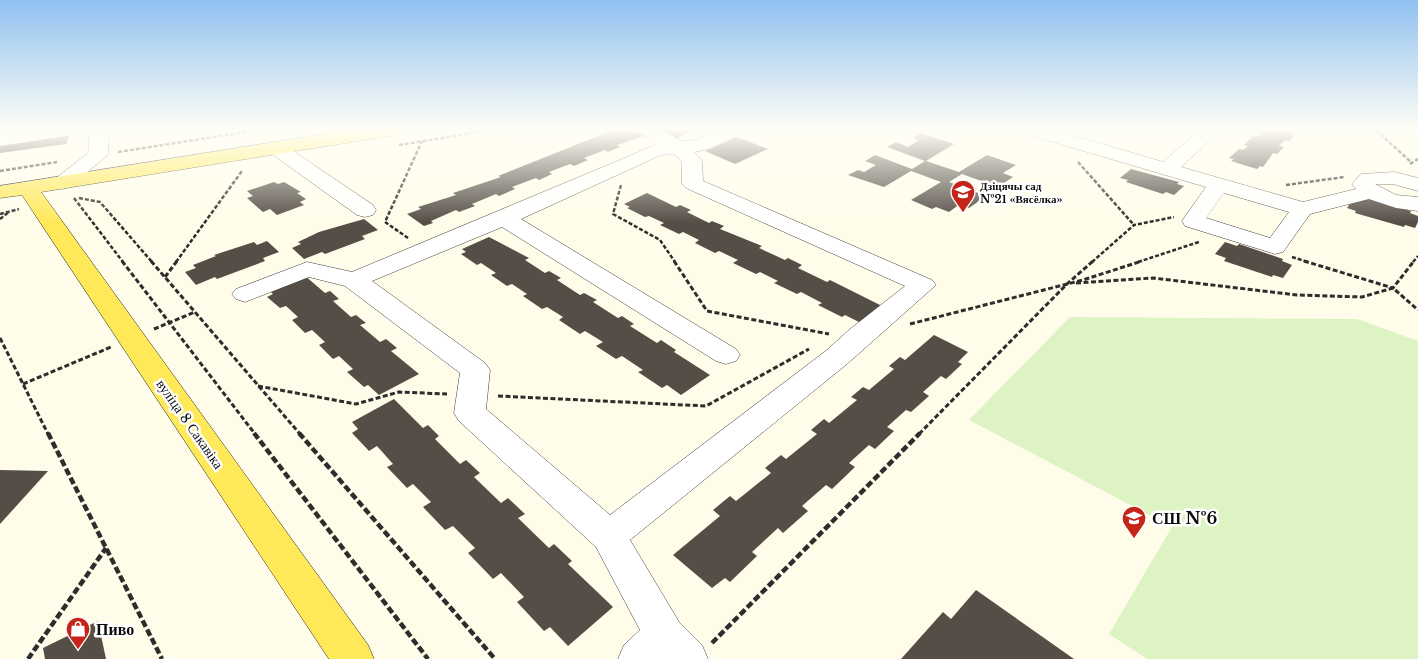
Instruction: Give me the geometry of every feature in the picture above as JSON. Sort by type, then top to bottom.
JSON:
[{"type":"main road","points":[[13,197],[62,183],[198,161]]},
{"type":"main road","name":"вуліца 8 Сакавіка","points":[[13,197],[353,659]]},
{"type":"lane","points":[[62,183],[91,161]]},
{"type":"lane","points":[[292,161],[365,210]]},
{"type":"lane","points":[[354,280],[504,218],[633,161]]},
{"type":"lane","points":[[608,536],[837,357],[859,336],[923,285],[693,184],[692,161]]},
{"type":"lane","points":[[1136,161],[1302,210],[1372,192]]},
{"type":"lane","points":[[1166,170],[1177,161]]},
{"type":"lane","points":[[1418,186],[1394,178],[1374,176],[1364,180],[1363,184],[1372,192],[1394,200],[1418,204]]},
{"type":"lane","points":[[1218,186],[1193,221],[1275,247],[1302,210]]},
{"type":"lane","points":[[504,218],[726,355]]},
{"type":"lane","points":[[245,294],[307,269],[354,280],[474,370],[470,413],[608,536],[675,650]]},
{"type":"path","points":[[0,171],[63,161]]},
{"type":"path","points":[[413,161],[385,222],[414,242]]},
{"type":"path","points":[[1078,161],[1134,225]]},
{"type":"path","points":[[1413,162],[1418,169]]},
{"type":"path","points":[[1407,166],[1413,162],[1418,163]]},
{"type":"path","points":[[165,277],[242,170]]},
{"type":"path","points":[[1240,192],[1344,177]]},
{"type":"path","points":[[622,181],[613,214],[660,240],[707,311],[830,335]]},
{"type":"path","points":[[0,219],[13,197]]},
{"type":"path","points":[[428,659],[73,197],[100,202],[495,659]]},
{"type":"path","points":[[675,650],[1067,284],[1134,225],[1200,211]]},
{"type":"path","points":[[1067,284],[1153,278],[1297,295],[1362,297],[1393,288],[1418,256]]},
{"type":"path","points":[[1393,288],[1418,310]]},
{"type":"path","points":[[0,339],[162,659]]},
{"type":"path","points":[[28,659],[106,548]]},
{"type":"green space","name":"СШ №6","points":[[1070,317],[1357,319],[1418,341],[1418,659],[1147,659],[1109,634],[1172,527],[969,420]]},
{"type":"building","points":[[536,161],[586,161],[574,166],[570,164],[549,172],[552,174],[539,180],[536,178],[512,187],[515,189],[499,196],[496,194],[472,204],[475,206],[459,212],[456,210],[424,226],[407,214],[421,209],[418,207],[456,195],[453,193],[501,177],[498,176]]},
{"type":"building","points":[[728,161],[742,161],[735,164]]},
{"type":"building","points":[[865,161],[890,161],[912,169],[925,161],[959,172],[978,161],[1004,161],[1016,165],[1003,173],[1013,177],[998,187],[962,174],[949,182],[986,196],[969,208],[960,204],[949,212],[936,207],[932,209],[911,200],[941,182],[911,171],[884,187],[848,175],[858,170],[864,172],[876,165]]},
{"type":"building","points":[[1231,161],[1267,161],[1263,167],[1260,166],[1257,169]]},
{"type":"building","points":[[1131,169],[1179,182],[1177,184],[1184,186],[1174,195],[1166,192],[1163,194],[1126,182],[1128,180],[1120,178]]},
{"type":"building","points":[[274,182],[278,184],[284,182],[301,192],[297,193],[306,199],[300,202],[304,205],[277,215],[270,209],[263,212],[247,198],[253,196],[247,191]]},
{"type":"building","points":[[647,193],[676,207],[680,205],[691,210],[687,212],[709,223],[712,221],[724,226],[720,229],[762,246],[759,248],[785,260],[788,258],[802,265],[798,268],[827,282],[830,280],[884,307],[863,324],[845,315],[842,317],[818,305],[822,303],[801,292],[797,294],[774,283],[778,281],[760,272],[756,274],[733,263],[738,260],[719,251],[715,253],[695,243],[699,240],[683,232],[679,234],[660,225],[664,223],[649,216],[645,217],[627,208],[630,207],[624,204]]},
{"type":"building","points":[[1354,197],[1364,200],[1366,198],[1411,211],[1410,213],[1418,216],[1418,222],[1415,228],[1405,225],[1404,227],[1355,213],[1356,211],[1347,208]]},
{"type":"building","points":[[364,219],[378,230],[362,236],[365,239],[325,254],[322,252],[304,259],[292,248],[301,244],[298,242],[319,232]]},
{"type":"building","points":[[489,237],[529,258],[525,260],[545,273],[549,271],[561,278],[557,280],[580,295],[584,293],[597,300],[593,302],[618,318],[622,316],[634,324],[630,326],[657,343],[661,340],[676,350],[674,352],[710,375],[681,395],[667,385],[662,388],[638,372],[643,370],[622,356],[616,359],[596,346],[603,342],[585,331],[580,334],[559,320],[563,317],[547,307],[542,309],[523,296],[527,294],[512,284],[507,286],[491,275],[496,273],[481,263],[477,265],[461,254],[466,252],[462,249]]},
{"type":"building","points":[[267,241],[279,252],[263,258],[265,261],[196,285],[185,272],[196,268],[193,265],[216,256],[214,255],[254,242],[257,245]]},
{"type":"building","points":[[1225,242],[1237,246],[1239,244],[1283,259],[1282,261],[1292,265],[1283,278],[1273,275],[1272,277],[1224,261],[1226,258],[1215,254]]},
{"type":"building","points":[[304,275],[325,293],[330,291],[339,299],[333,301],[351,317],[356,315],[366,323],[360,325],[380,342],[386,339],[397,348],[391,351],[419,374],[379,395],[368,385],[364,387],[347,372],[353,369],[339,356],[333,359],[319,345],[325,342],[312,330],[305,333],[292,320],[298,317],[286,306],[280,308],[267,297],[273,294],[269,290]]},
{"type":"building","points":[[934,335],[968,352],[958,362],[962,364],[946,379],[941,376],[923,392],[929,396],[911,412],[906,410],[887,427],[894,431],[875,449],[869,445],[849,463],[855,467],[832,489],[826,485],[802,506],[808,511],[783,533],[778,528],[752,552],[757,556],[730,582],[725,578],[712,588],[673,555],[720,516],[713,510],[730,496],[736,501],[771,473],[765,468],[781,455],[786,459],[817,434],[811,430],[824,419],[829,423],[857,400],[851,397],[863,387],[869,390],[894,369],[889,366],[900,357],[905,360]]},
{"type":"building","points":[[394,399],[423,428],[428,425],[439,436],[435,439],[460,464],[466,460],[480,473],[474,477],[501,503],[508,498],[525,514],[518,518],[549,548],[554,544],[572,561],[568,564],[613,607],[568,646],[550,627],[544,631],[517,602],[524,597],[501,573],[493,579],[468,553],[475,548],[453,526],[445,530],[423,507],[431,502],[413,484],[407,488],[387,467],[393,464],[377,446],[369,451],[352,433],[358,429],[352,422]]},
{"type":"building","points":[[0,470],[48,471],[0,524]]},
{"type":"building","points":[[976,590],[1074,659],[901,659],[943,612],[951,619]]},
{"type":"building","points":[[98,621],[106,659],[45,659],[43,648]]},
{"type":"place","name":"Дзіцячы сад №21 «Вясёлка»","points":[[963,213]]},
{"type":"place","name":"СШ №6","points":[[1134,539]]},
{"type":"place","name":"Пиво","points":[[78,650]]}]
